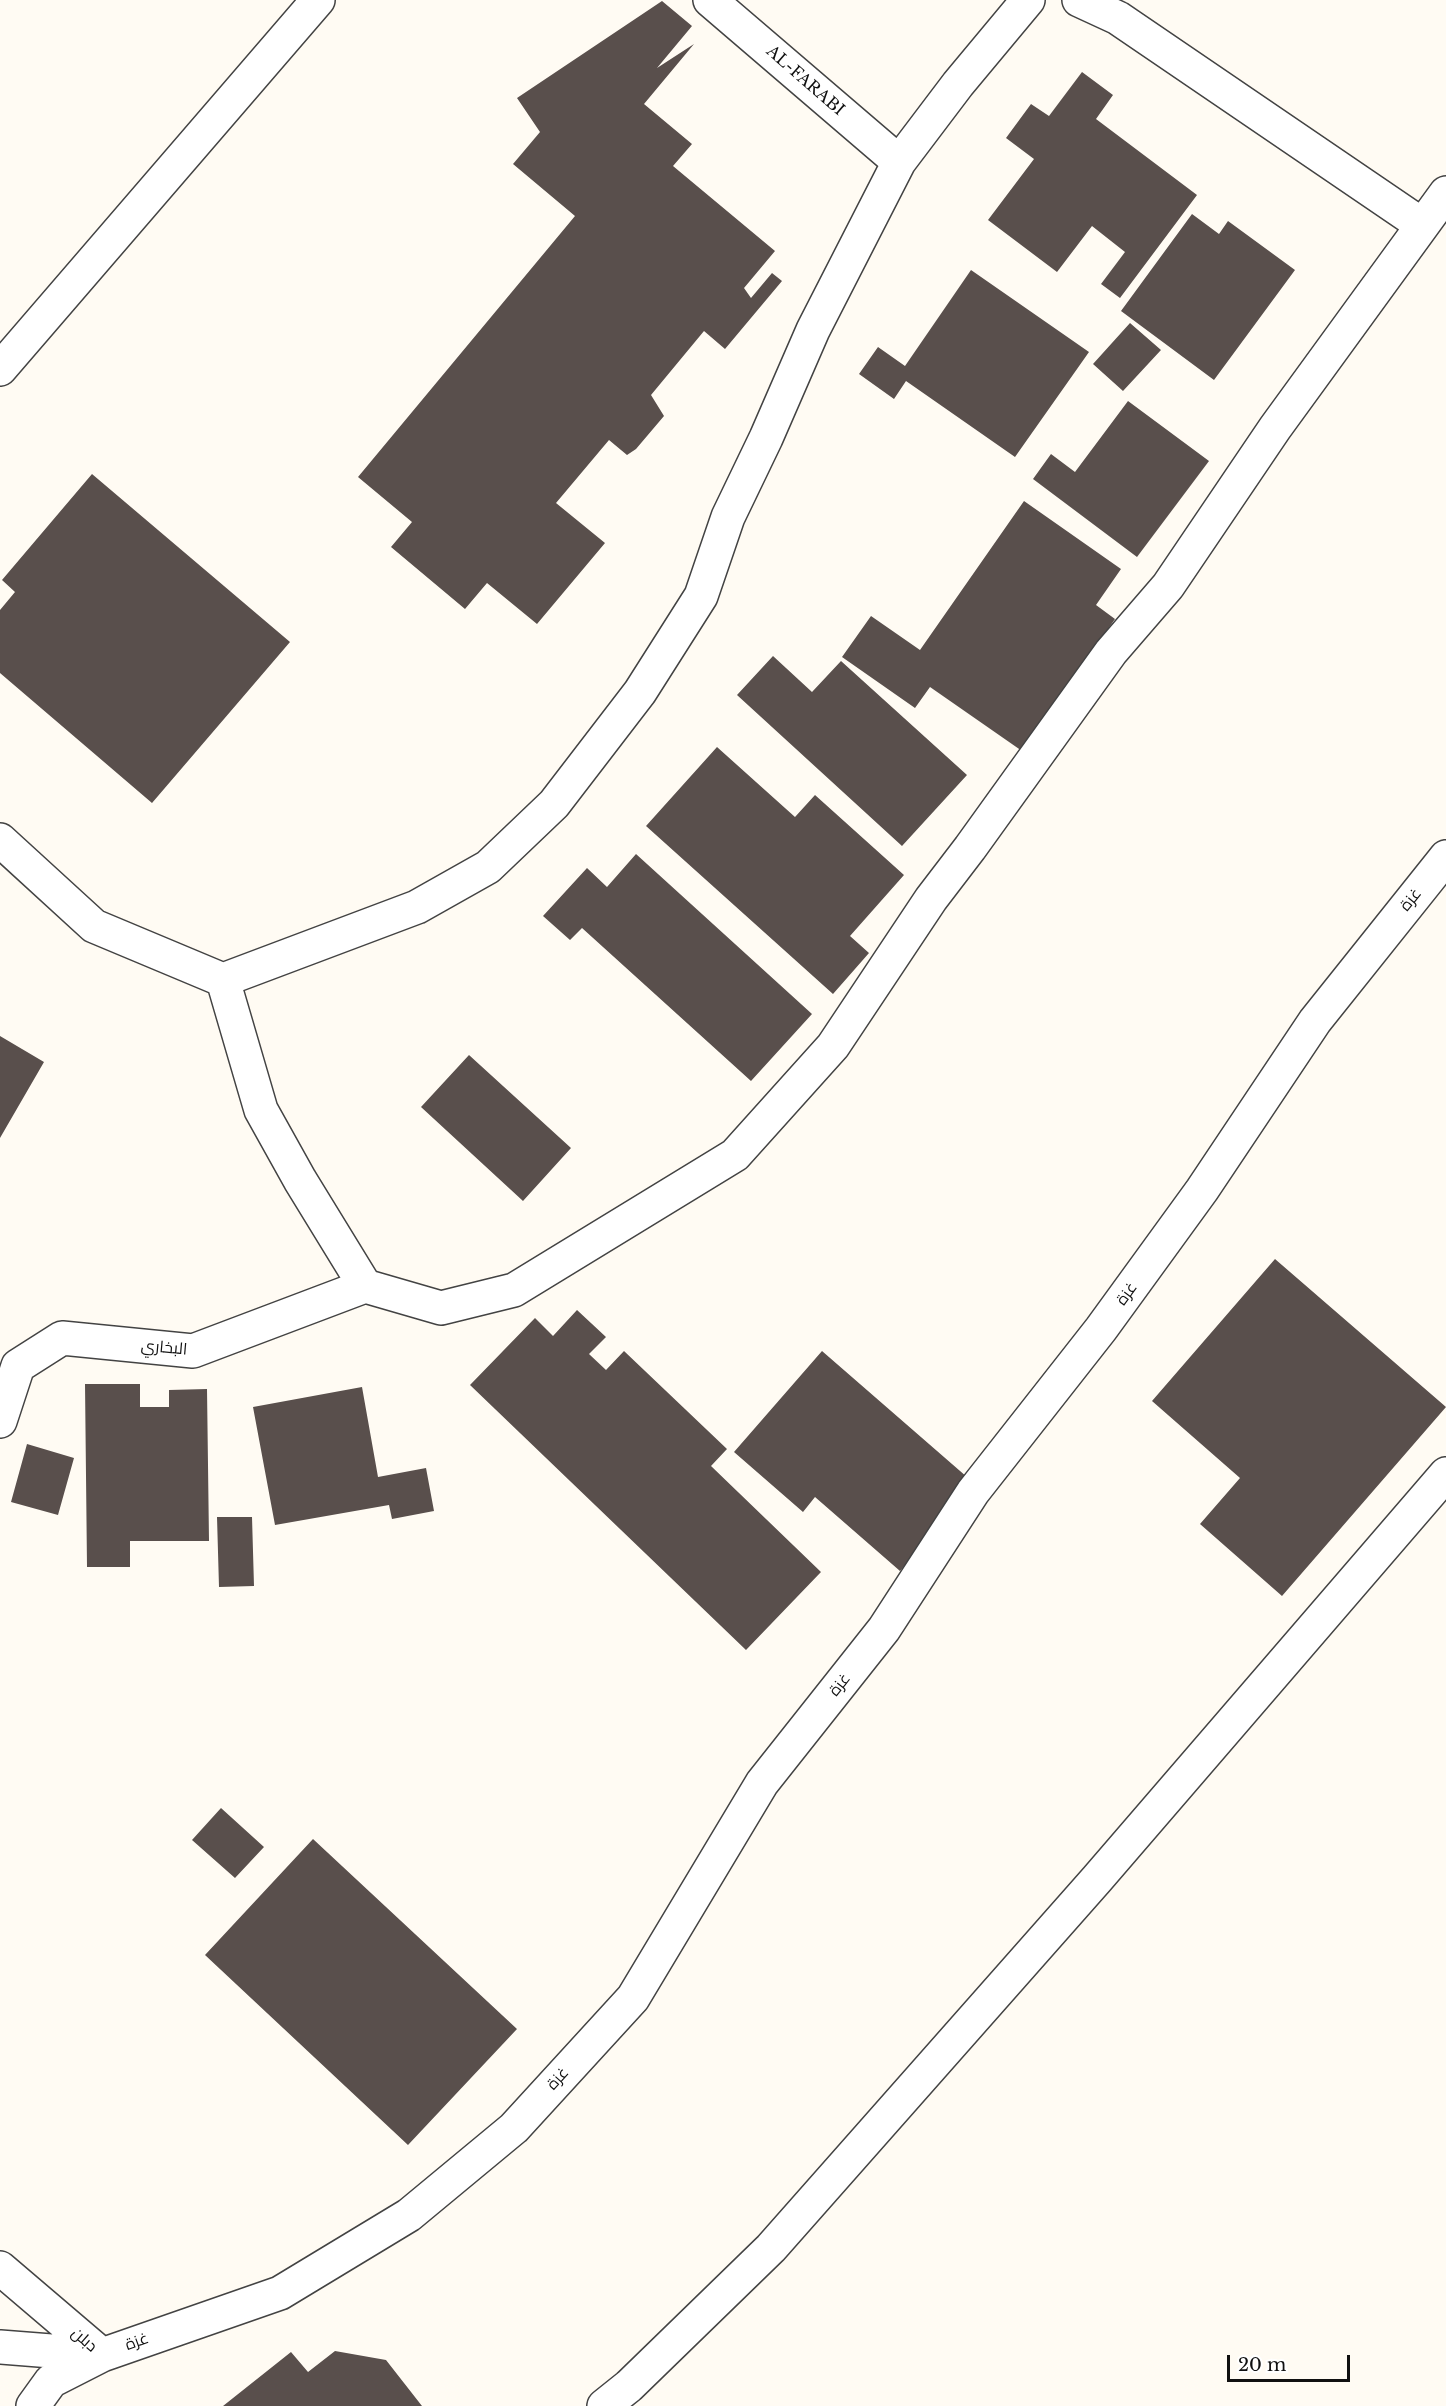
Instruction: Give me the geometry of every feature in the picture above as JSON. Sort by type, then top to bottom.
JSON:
[{"type":"street","points":[[0,369],[318,0]]},
{"type":"street","name":"AL-FARABI","points":[[710,0],[899,162]]},
{"type":"street","points":[[0,840],[94,926],[223,980],[417,907],[488,867],[554,804],[640,692],[701,596],[728,517],[813,330],[899,162],[958,84],[1028,0]]},
{"type":"street","points":[[1079,0],[1118,18],[1422,225]]},
{"type":"street","points":[[223,980],[261,1110],[300,1180],[365,1286],[441,1308],[514,1290],[735,1155],[833,1046],[931,899],[977,839],[1110,652],[1168,586],[1275,428],[1446,193]]},
{"type":"street","name":"غزة","points":[[102,2355],[280,2293],[409,2216],[514,2128],[633,1998],[762,1783],[884,1629],[973,1492],[1101,1329],[1202,1190],[1315,1021],[1446,857]]},
{"type":"street","name":"البخاري","points":[[0,1420],[18,1366],[62,1338],[193,1351],[365,1286]]},
{"type":"street","points":[[604,2406],[629,2386],[771,2248],[1097,1879],[1446,1474]]},
{"type":"street","name":"دبلن","points":[[0,2268],[102,2355],[51,2381],[33,2406]]},
{"type":"street","points":[[0,2347],[102,2355]]},
{"type":"building","points":[[662,1],[692,26],[657,68],[694,44],[644,104],[692,144],[673,166],[775,251],[744,288],[751,298],[772,273],[782,281],[725,349],[704,331],[651,395],[664,416],[636,449],[627,455],[609,440],[556,503],[605,543],[537,624],[487,583],[465,609],[391,547],[412,522],[358,477],[575,216],[513,164],[540,132],[517,98]]},
{"type":"building","points":[[1082,72],[1113,95],[1096,119],[1197,195],[1120,298],[1101,284],[1125,252],[1092,226],[1057,272],[988,220],[1034,159],[1006,138],[1031,104],[1049,116]]},
{"type":"building","points":[[1192,214],[1219,234],[1228,221],[1295,270],[1214,380],[1121,311]]},
{"type":"building","points":[[971,270],[1089,352],[1015,457],[906,381],[894,399],[859,374],[878,347],[905,366]]},
{"type":"building","points":[[1130,323],[1161,350],[1123,391],[1093,364]]},
{"type":"building","points":[[1128,401],[1209,461],[1137,557],[1033,479],[1051,454],[1075,472]]},
{"type":"building","points":[[92,474],[290,642],[152,803],[0,673],[0,610],[15,592],[2,580]]},
{"type":"building","points":[[1024,501],[1121,569],[1096,605],[1115,619],[1022,751],[930,687],[915,708],[842,657],[871,616],[920,650]]},
{"type":"building","points":[[773,656],[812,692],[841,661],[967,775],[902,846],[737,695]]},
{"type":"building","points":[[717,747],[795,817],[815,795],[904,875],[850,936],[869,953],[833,994],[646,826]]},
{"type":"building","points":[[636,854],[812,1014],[751,1081],[582,928],[570,940],[543,916],[587,868],[607,887]]},
{"type":"building","points":[[0,1036],[44,1062],[0,1138]]},
{"type":"building","points":[[469,1055],[571,1148],[523,1201],[421,1107]]},
{"type":"building","points":[[1275,1259],[1446,1407],[1282,1596],[1200,1524],[1240,1478],[1152,1401]]},
{"type":"building","points":[[577,1310],[606,1337],[589,1354],[606,1370],[624,1351],[727,1449],[711,1466],[821,1572],[746,1650],[470,1385],[535,1318],[553,1336]]},
{"type":"building","points":[[822,1351],[975,1484],[900,1571],[815,1497],[803,1512],[734,1452]]},
{"type":"building","points":[[85,1384],[140,1384],[140,1407],[169,1407],[169,1390],[207,1389],[209,1541],[130,1541],[130,1567],[87,1567]]},
{"type":"building","points":[[362,1387],[378,1477],[426,1468],[434,1511],[392,1519],[389,1505],[275,1525],[253,1407]]},
{"type":"building","points":[[27,1444],[74,1458],[58,1515],[11,1502]]},
{"type":"building","points":[[217,1517],[252,1517],[254,1586],[219,1587]]},
{"type":"building","points":[[221,1808],[264,1847],[235,1878],[192,1840]]},
{"type":"building","points":[[313,1839],[517,2029],[408,2145],[205,1955]]},
{"type":"building","points":[[335,2351],[386,2360],[422,2406],[223,2406],[291,2352],[308,2372]]}]
